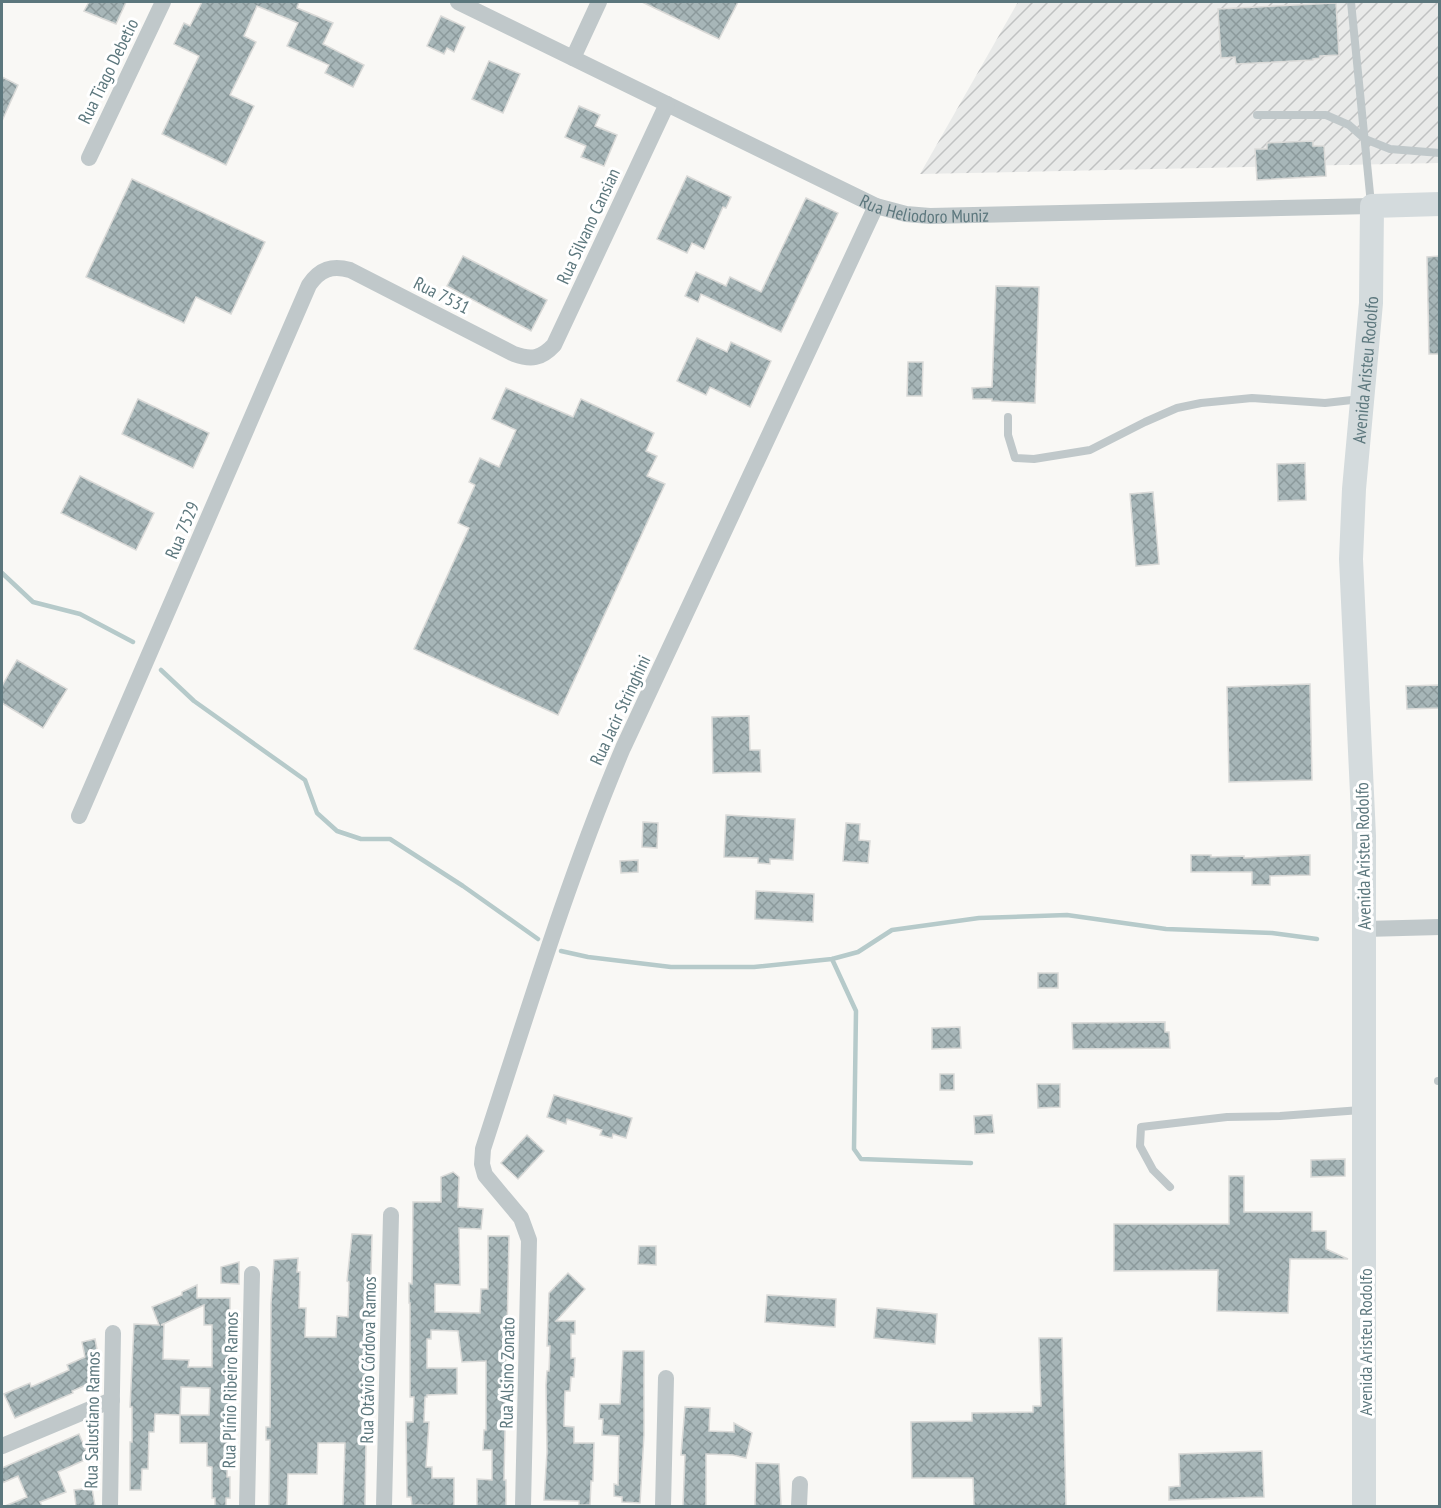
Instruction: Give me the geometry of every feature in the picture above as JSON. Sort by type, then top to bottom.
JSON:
[{"type":"street","name":"Rua Tiago Debetio","points":[[89,158],[163,2]]},
{"type":"street","name":"Rua Heliodoro Muniz","points":[[458,2],[876,206],[906,214],[930,216],[1440,204]]},
{"type":"street","points":[[573,58],[599,2]]},
{"type":"street","name":"Rua Silvano Cansian","points":[[537,358],[554,345],[668,104]]},
{"type":"street","name":"Rua Jacir Stringhini","points":[[529,1240],[521,1218],[485,1175],[482,1164],[483,1149],[563,903],[580,854],[623,748],[876,206]]},
{"type":"street","name":"Avenida Aristeu Rodolfo","points":[[1364,1506],[1365,929],[1362,765],[1351,559],[1361,399],[1368,351],[1371,303],[1372,206]]},
{"type":"street","name":"Rua 7531","points":[[330,268],[340,267],[350,270],[514,354],[537,358]]},
{"type":"street","name":"Rua 7529","points":[[79,816],[309,285],[314,277],[330,268]]},
{"type":"street","points":[[1365,929],[1440,927]]},
{"type":"street","name":"Rua Otávio Córdova Ramos","points":[[384,1506],[391,1215]]},
{"type":"street","name":"Rua Alsino Zonato","points":[[523,1506],[529,1240]]},
{"type":"street","name":"Rua Plínio Ribeiro Ramos","points":[[247,1506],[252,1274]]},
{"type":"street","name":"Rua Salustiano Ramos","points":[[110,1506],[113,1334]]},
{"type":"street","points":[[663,1506],[666,1378]]},
{"type":"street","points":[[2,1446],[112,1400]]},
{"type":"street","points":[[799,1506],[800,1484]]},
{"type":"lane","points":[[1351,2],[1372,206]]},
{"type":"lane","points":[[1257,115],[1326,115],[1349,125],[1365,139],[1390,149],[1440,153]]},
{"type":"lane","points":[[1008,417],[1008,435],[1015,458],[1034,459],[1090,450],[1177,408],[1201,403],[1252,398],[1325,403],[1361,399]]},
{"type":"lane","points":[[1170,1188],[1153,1170],[1140,1146],[1141,1127],[1227,1117],[1365,1110]]},
{"type":"shaded area","points":[[1018,2],[1439,2],[1439,163],[920,174]]},
{"type":"building","points":[[89,2],[126,2],[116,24],[84,11]]},
{"type":"building","points":[[202,2],[299,2],[297,8],[333,23],[323,44],[364,65],[353,87],[325,73],[329,65],[287,46],[298,23],[257,6],[244,36],[256,42],[230,95],[254,106],[226,165],[162,134],[199,56],[174,44],[184,23],[190,26]]},
{"type":"building","points":[[642,2],[738,2],[719,39]]},
{"type":"building","points":[[1336,3],[1339,55],[1320,56],[1313,60],[1236,64],[1235,57],[1221,58],[1218,9]]},
{"type":"building","points":[[441,16],[465,27],[454,52],[447,48],[444,54],[427,46]]},
{"type":"building","points":[[489,61],[520,74],[503,113],[472,99]]},
{"type":"building","points":[[2,77],[18,85],[2,121]]},
{"type":"building","points":[[579,106],[600,115],[595,126],[617,135],[604,166],[581,157],[586,146],[565,137]]},
{"type":"building","points":[[1313,141],[1313,146],[1324,146],[1326,176],[1257,180],[1255,149],[1267,149],[1267,143]]},
{"type":"building","points":[[687,176],[731,197],[726,208],[723,207],[704,249],[692,243],[687,253],[657,239]]},
{"type":"building","points":[[132,179],[265,242],[231,314],[196,297],[184,323],[86,277]]},
{"type":"building","points":[[806,198],[838,213],[781,332],[701,294],[698,302],[685,296],[696,272],[726,286],[730,277],[761,292]]},
{"type":"building","points":[[463,256],[547,300],[531,331],[447,286]]},
{"type":"building","points":[[1440,256],[1440,354],[1429,354],[1427,257]]},
{"type":"building","points":[[996,286],[1039,287],[1035,403],[973,399],[972,388],[992,387]]},
{"type":"building","points":[[697,338],[727,352],[731,342],[771,361],[750,407],[710,387],[706,395],[677,381]]},
{"type":"building","points":[[908,362],[923,362],[922,396],[907,396]]},
{"type":"building","points":[[506,388],[573,417],[581,399],[654,433],[646,451],[657,456],[647,476],[665,484],[558,715],[414,649],[469,528],[458,523],[475,485],[469,482],[480,458],[499,467],[516,430],[492,419]]},
{"type":"building","points":[[138,399],[209,433],[193,468],[122,434]]},
{"type":"building","points":[[1305,463],[1306,500],[1278,501],[1277,464]]},
{"type":"building","points":[[80,476],[154,513],[136,550],[61,513]]},
{"type":"building","points":[[1153,492],[1159,564],[1136,566],[1130,494]]},
{"type":"building","points":[[17,660],[67,689],[43,728],[2,703],[2,686]]},
{"type":"building","points":[[1310,684],[1312,780],[1229,782],[1227,687]]},
{"type":"building","points":[[1440,685],[1440,708],[1407,709],[1406,686]]},
{"type":"building","points":[[749,716],[750,750],[760,750],[761,772],[713,773],[712,717]]},
{"type":"building","points":[[726,815],[795,819],[793,860],[770,859],[770,864],[758,863],[758,858],[724,857]]},
{"type":"building","points":[[643,822],[658,823],[657,848],[642,847]]},
{"type":"building","points":[[846,823],[860,824],[859,840],[870,841],[868,863],[843,861]]},
{"type":"building","points":[[1191,855],[1244,856],[1244,858],[1310,855],[1310,875],[1270,876],[1270,885],[1252,885],[1252,872],[1191,872]]},
{"type":"building","points":[[638,860],[638,872],[621,873],[620,861]]},
{"type":"building","points":[[756,891],[814,894],[813,922],[755,919]]},
{"type":"building","points":[[1038,973],[1058,973],[1058,988],[1038,988]]},
{"type":"building","points":[[1165,1022],[1165,1032],[1169,1032],[1170,1048],[1073,1049],[1072,1023]]},
{"type":"building","points":[[960,1027],[961,1048],[932,1049],[932,1028]]},
{"type":"building","points":[[940,1074],[954,1074],[954,1090],[940,1090]]},
{"type":"building","points":[[1037,1084],[1060,1084],[1060,1107],[1038,1108]]},
{"type":"building","points":[[554,1095],[632,1118],[626,1138],[613,1134],[612,1138],[600,1135],[602,1130],[567,1119],[566,1124],[547,1117]]},
{"type":"building","points":[[992,1115],[994,1133],[975,1134],[974,1116]]},
{"type":"building","points":[[527,1135],[544,1151],[518,1179],[501,1163]]},
{"type":"building","points":[[1345,1159],[1345,1176],[1311,1177],[1311,1160]]},
{"type":"building","points":[[453,1172],[459,1177],[458,1207],[483,1209],[481,1229],[459,1228],[460,1285],[435,1284],[435,1312],[480,1313],[481,1289],[488,1289],[488,1236],[509,1236],[504,1480],[506,1480],[506,1506],[477,1506],[477,1479],[492,1480],[492,1450],[483,1450],[484,1430],[486,1430],[486,1361],[462,1362],[458,1331],[431,1330],[431,1339],[427,1339],[427,1368],[457,1368],[457,1394],[427,1395],[424,1422],[429,1422],[426,1467],[432,1467],[432,1478],[454,1478],[454,1506],[412,1505],[411,1497],[407,1497],[406,1422],[413,1422],[414,1397],[410,1397],[409,1303],[409,1283],[412,1284],[413,1202],[441,1202],[441,1177]]},
{"type":"building","points":[[1229,1176],[1244,1176],[1244,1212],[1312,1212],[1312,1231],[1326,1231],[1326,1249],[1348,1259],[1290,1259],[1288,1313],[1217,1311],[1218,1270],[1114,1271],[1114,1224],[1229,1224]]},
{"type":"building","points":[[352,1234],[372,1235],[367,1428],[370,1428],[369,1442],[366,1441],[365,1506],[343,1506],[345,1443],[318,1443],[317,1474],[288,1474],[287,1506],[269,1506],[270,1440],[266,1440],[266,1427],[270,1427],[271,1303],[274,1260],[298,1258],[299,1308],[306,1308],[305,1337],[336,1337],[337,1316],[348,1317],[349,1282],[347,1281]]},
{"type":"building","points":[[639,1246],[656,1246],[656,1265],[638,1264]]},
{"type":"building","points":[[239,1262],[239,1284],[221,1283],[221,1267]]},
{"type":"building","points":[[568,1273],[585,1289],[556,1321],[575,1321],[575,1334],[571,1334],[571,1358],[575,1358],[574,1377],[571,1377],[570,1391],[565,1391],[564,1426],[574,1427],[574,1443],[594,1443],[590,1505],[579,1505],[579,1501],[544,1500],[547,1452],[546,1385],[550,1346],[547,1346],[549,1293]]},
{"type":"building","points":[[197,1285],[197,1298],[230,1298],[230,1367],[234,1367],[233,1381],[230,1381],[228,1433],[227,1477],[230,1477],[230,1498],[226,1498],[226,1506],[215,1506],[215,1498],[212,1498],[212,1467],[207,1466],[207,1443],[180,1443],[180,1415],[155,1414],[154,1432],[149,1432],[148,1469],[142,1469],[141,1490],[130,1490],[132,1407],[130,1407],[134,1324],[159,1325],[152,1307],[182,1295],[182,1292]],"holes":[[[204,1305],[204,1325],[212,1325],[212,1367],[188,1367],[189,1360],[163,1359],[164,1325],[161,1325]],[[181,1387],[210,1388],[209,1415],[180,1415]]]},
{"type":"building","points":[[767,1295],[836,1299],[835,1327],[765,1322]]},
{"type":"building","points":[[877,1308],[937,1314],[935,1344],[874,1338]]},
{"type":"building","points":[[1039,1338],[1062,1338],[1066,1506],[974,1506],[973,1478],[912,1478],[911,1422],[972,1421],[972,1413],[1033,1412],[1033,1406],[1041,1406]]},
{"type":"building","points":[[95,1339],[99,1360],[89,1362],[97,1380],[15,1418],[4,1394],[30,1383],[31,1387],[69,1370],[67,1365],[85,1357],[82,1342]]},
{"type":"building","points":[[623,1351],[644,1351],[644,1435],[640,1503],[622,1502],[622,1497],[614,1496],[614,1484],[618,1485],[619,1436],[602,1435],[603,1419],[599,1419],[600,1404],[620,1404]]},
{"type":"building","points":[[685,1407],[710,1408],[709,1431],[734,1432],[734,1423],[752,1433],[746,1458],[706,1454],[706,1506],[683,1506],[685,1455],[681,1455]]},
{"type":"building","points":[[79,1434],[89,1458],[58,1472],[66,1492],[40,1502],[42,1506],[5,1506],[27,1497],[18,1476],[2,1483],[2,1468]]},
{"type":"building","points":[[1262,1451],[1264,1497],[1169,1500],[1169,1487],[1180,1486],[1179,1454]]},
{"type":"building","points":[[756,1463],[779,1464],[781,1506],[755,1506]]},
{"type":"building","points":[[92,1488],[95,1506],[76,1506],[74,1490]]},
{"type":"waterway","points":[[2,573],[33,602],[80,614],[133,642]]},
{"type":"waterway","points":[[161,670],[194,701],[305,780],[317,813],[337,831],[361,839],[390,839],[463,886],[538,939]]},
{"type":"waterway","points":[[561,951],[588,957],[671,967],[754,967],[832,959],[858,952],[892,930],[979,918],[1067,915],[1166,929],[1272,933],[1317,939]]},
{"type":"waterway","points":[[832,959],[856,1011],[854,1149],[861,1159],[971,1163]]}]
